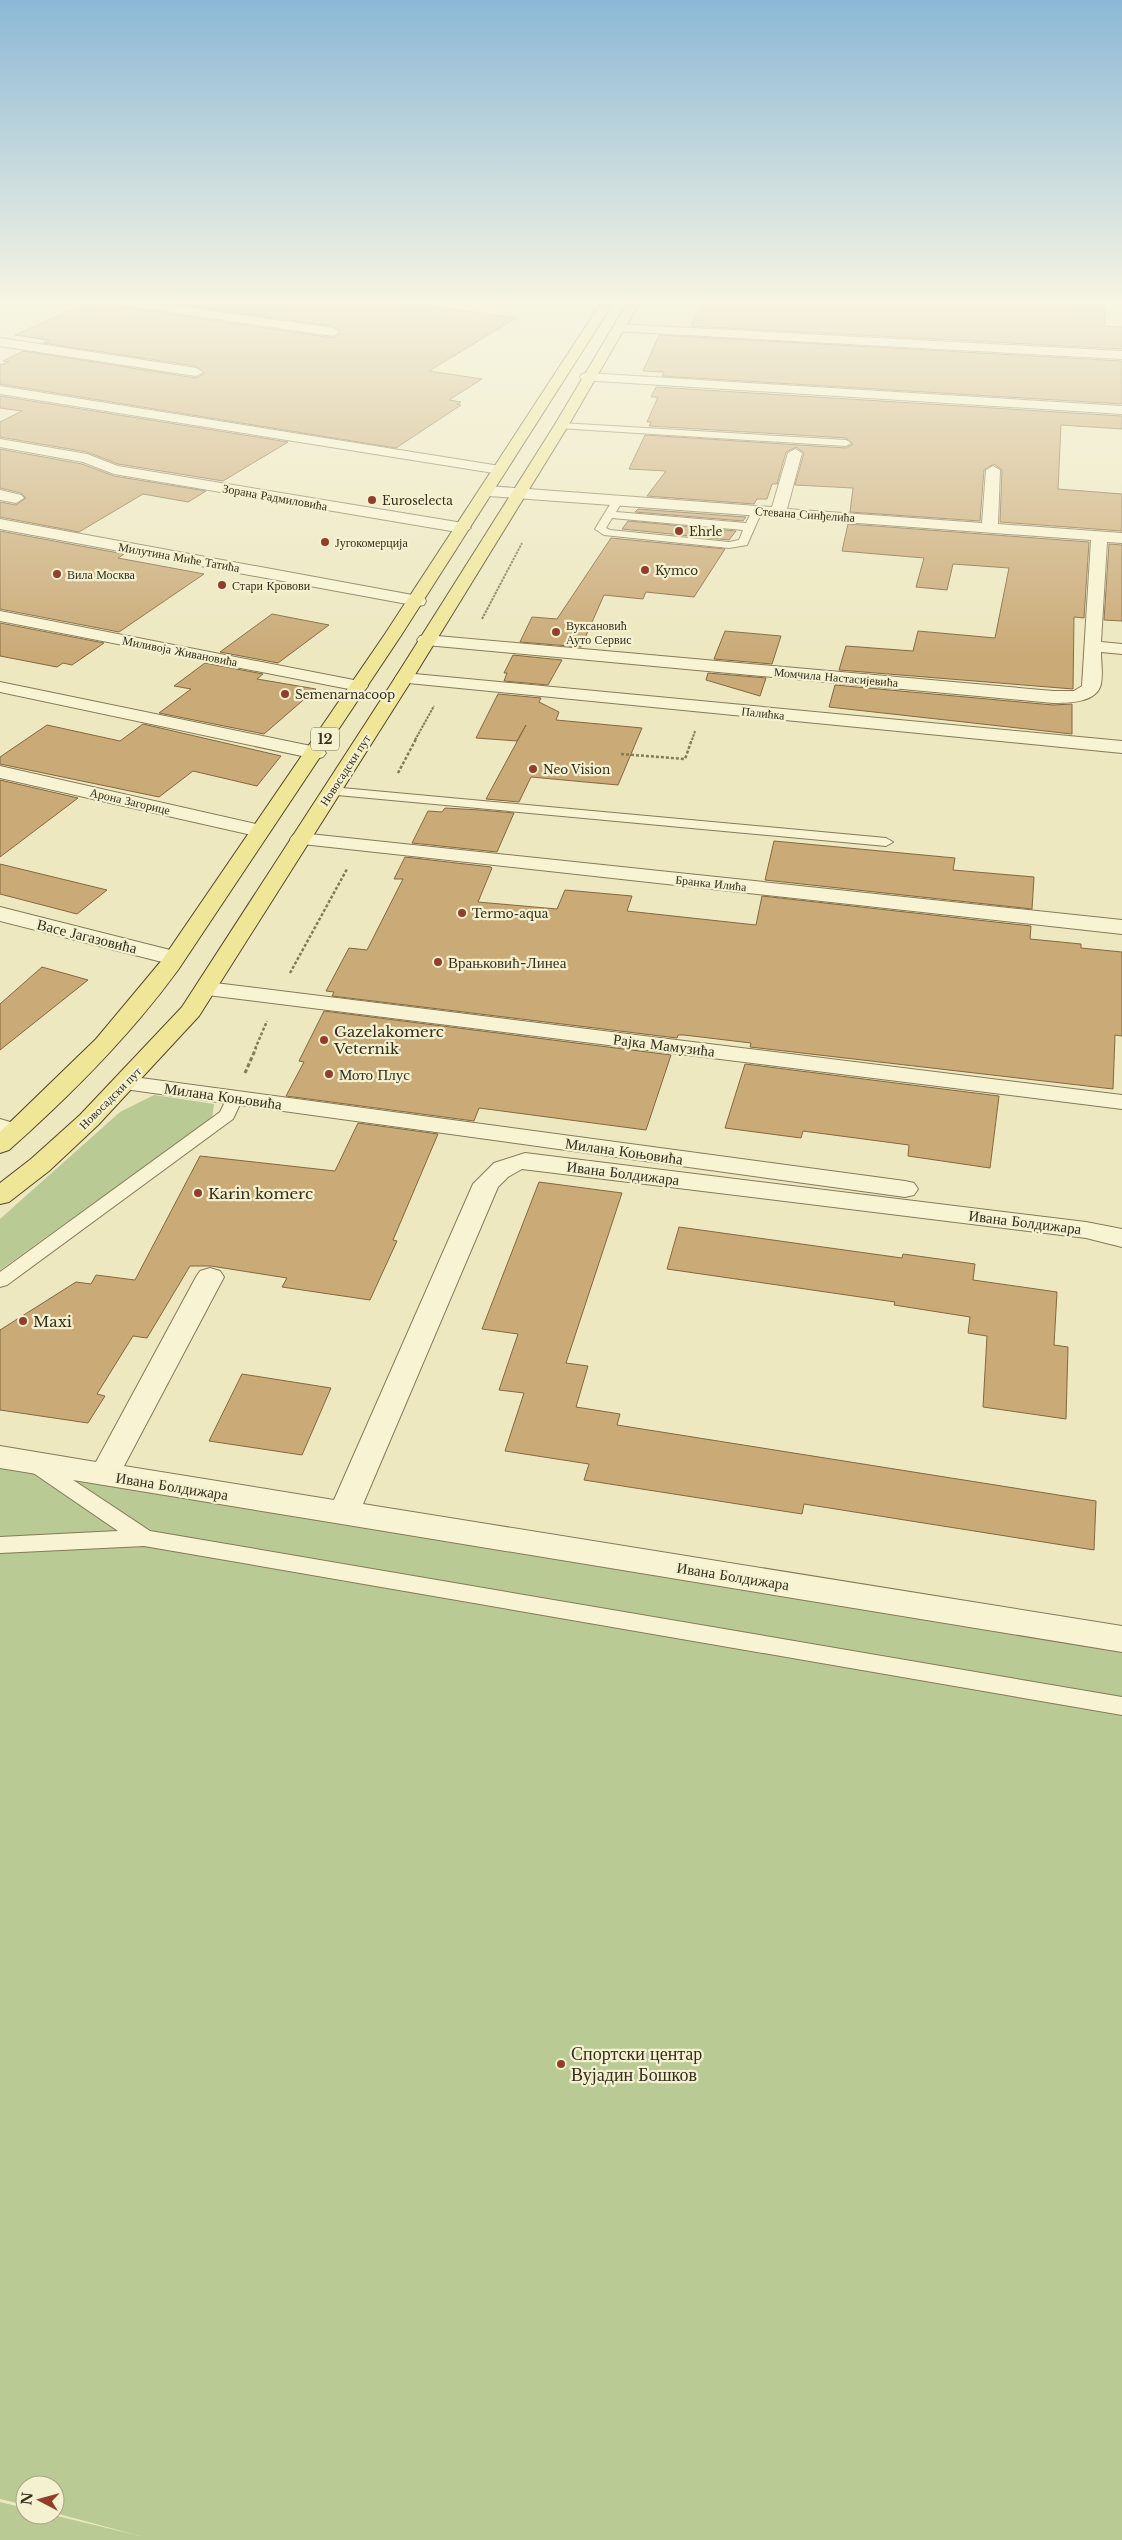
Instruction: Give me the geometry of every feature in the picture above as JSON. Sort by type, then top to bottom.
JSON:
[{"type":"main road","name":"12","points":[[5,1134],[78,1074],[139,1006],[316,753],[418,600],[533,419]]},
{"type":"main road","name":"Новосадски пут","points":[[0,1196],[40,1164],[126,1083],[177,1028],[207,989],[300,839],[404,678],[564,419]]},
{"type":"street","points":[[178,419],[500,470]]},
{"type":"street","name":"Зорана Радмиловића","points":[[0,443],[87,458],[114,470],[463,528]]},
{"type":"street","points":[[778,512],[795,453]]},
{"type":"street","points":[[990,528],[993,470]]},
{"type":"street","name":"Стевана Синђелића","points":[[488,491],[1122,538]]},
{"type":"street","points":[[0,495],[16,498]]},
{"type":"street","name":"Милутина Миће Татића","points":[[0,524],[418,600]]},
{"type":"street","name":"Момчила Настасијевића","points":[[426,640],[1065,697],[1084,693],[1092,685],[1092,646],[1099,536]]},
{"type":"street","name":"Миливоја Живановића","points":[[0,616],[359,686]]},
{"type":"street","points":[[1092,646],[1122,649]]},
{"type":"street","name":"Палићка","points":[[404,678],[1122,748]]},
{"type":"street","points":[[0,687],[316,753]]},
{"type":"street","name":"Арона Загорице","points":[[0,772],[260,831]]},
{"type":"street","name":"Бранка Илића","points":[[300,839],[1122,927]]},
{"type":"street","name":"Васе Јагазовића","points":[[0,914],[174,958]]},
{"type":"street","name":"Рајка Мамузића","points":[[207,989],[1122,1102]]},
{"type":"street","name":"Милана Коњовића","points":[[126,1083],[1122,1218]]},
{"type":"street","name":"Ивана Болдижара","points":[[344,1513],[486,1184],[498,1170],[510,1164],[525,1162],[1086,1230],[1122,1238]]},
{"type":"street","points":[[104,1475],[210,1277]]},
{"type":"street","name":"Ивана Болдижара","points":[[0,1457],[1122,1639]]},
{"type":"lane","points":[[560,426],[846,443]]},
{"type":"lane","points":[[618,500],[600,529],[608,533],[729,545],[742,542],[757,511]]},
{"type":"lane","points":[[608,515],[750,527]]},
{"type":"lane","points":[[331,791],[886,842]]},
{"type":"lane","points":[[0,1281],[227,1115],[235,1098]]},
{"type":"lane","points":[[33,1463],[144,1538]]},
{"type":"lane","points":[[0,1545],[144,1538],[1122,1706]]},
{"type":"path","points":[[468,644],[524,541]]},
{"type":"path","points":[[386,796],[447,682]]},
{"type":"path","points":[[621,754],[686,759],[704,707]]},
{"type":"path","points":[[235,1098],[276,997],[359,846]]},
{"type":"green space","points":[[154,1095],[214,1104],[212,1118],[0,1270],[0,1219],[120,1112]]},
{"type":"green space","name":"Спортски центар Вујадин Бошков","points":[[0,1457],[1122,1644],[1122,2540],[0,2540],[0,2502],[15,2506],[15,2525],[65,2525],[65,2518],[140,2536],[65,2516],[65,2475],[15,2475],[15,2503],[0,2499]]},
{"type":"building","points":[[7,419],[141,419],[288,442],[223,481],[118,464],[87,452],[0,437],[0,422]]},
{"type":"building","points":[[214,419],[441,419],[396,448]]},
{"type":"building","points":[[649,419],[1122,419],[1122,429],[1061,425],[1058,489],[1122,494],[1122,531],[1000,522],[1002,470],[994,464],[984,470],[980,521],[850,512],[853,488],[795,485],[804,453],[796,447],[786,452],[777,484],[772,484],[767,499],[757,499],[754,504],[647,496],[666,471],[629,469],[645,435],[846,448],[853,444],[846,438],[649,426],[651,422],[647,422]]},
{"type":"building","points":[[0,449],[82,464],[114,476],[206,491],[188,502],[143,494],[79,532],[0,517],[0,502],[16,505],[26,498],[21,493],[0,488]]},
{"type":"building","points":[[638,509],[746,517],[743,521],[635,512]]},
{"type":"building","name":"Ehrle","points":[[628,521],[736,531],[729,540],[622,529]]},
{"type":"building","points":[[848,524],[1089,542],[1084,618],[1074,617],[1073,689],[839,670],[846,646],[913,651],[918,631],[995,638],[1009,568],[953,564],[947,590],[916,587],[924,558],[842,551]]},
{"type":"building","points":[[0,531],[124,554],[118,558],[204,574],[119,632],[0,609]]},
{"type":"building","points":[[611,538],[725,549],[694,597],[646,592],[643,599],[604,595],[581,647],[520,642],[532,617],[557,619]]},
{"type":"building","points":[[1109,544],[1122,545],[1122,621],[1104,620]]},
{"type":"building","points":[[272,614],[329,625],[278,663],[220,652]]},
{"type":"building","points":[[0,623],[104,643],[72,665],[63,663],[57,667],[0,656]]},
{"type":"building","points":[[725,631],[781,636],[772,664],[714,659]]},
{"type":"building","points":[[513,655],[562,660],[548,685],[504,681],[507,673],[504,673]]},
{"type":"building","points":[[205,663],[263,674],[257,679],[316,689],[264,734],[159,713],[191,689],[174,686]]},
{"type":"building","points":[[708,673],[766,678],[760,696],[706,680]]},
{"type":"building","points":[[835,685],[1053,705],[1072,704],[1072,734],[829,707]]},
{"type":"building","points":[[498,694],[541,698],[539,702],[559,712],[556,720],[642,728],[618,785],[531,777],[519,802],[486,799],[526,725],[517,741],[476,738]]},
{"type":"building","points":[[143,724],[281,756],[257,786],[193,771],[159,797],[0,764],[0,757],[47,725],[120,741]]},
{"type":"building","points":[[0,780],[78,798],[0,857]]},
{"type":"building","points":[[445,808],[514,813],[497,852],[412,843],[428,811],[442,812]]},
{"type":"building","points":[[774,841],[955,858],[953,870],[1034,877],[1032,909],[765,880]]},
{"type":"building","points":[[405,857],[491,867],[478,902],[557,909],[565,890],[632,896],[627,911],[756,925],[762,896],[1031,926],[1030,939],[1081,944],[1081,948],[1122,952],[1122,1036],[1115,1035],[1113,1089],[750,1047],[751,1043],[684,1035],[678,1035],[677,1038],[332,996],[334,992],[326,991],[349,948],[367,950],[403,879],[394,879]]},
{"type":"building","points":[[0,864],[107,890],[77,914],[0,894]]},
{"type":"building","points":[[42,967],[88,980],[0,1050],[0,1004]]},
{"type":"building","points":[[324,1011],[671,1055],[646,1130],[479,1108],[474,1121],[286,1096],[304,1062],[299,1061]]},
{"type":"building","points":[[745,1064],[999,1096],[990,1168],[908,1156],[909,1145],[803,1131],[801,1138],[725,1128]]},
{"type":"building","points":[[358,1123],[438,1134],[393,1240],[397,1241],[370,1300],[282,1287],[287,1278],[211,1266],[190,1266],[147,1338],[133,1336],[97,1394],[105,1396],[88,1423],[0,1410],[0,1330],[76,1282],[91,1284],[96,1275],[135,1280],[200,1156],[335,1171]]},
{"type":"building","points":[[539,1182],[622,1193],[566,1363],[588,1366],[576,1407],[620,1414],[617,1425],[1096,1501],[1094,1550],[804,1504],[802,1514],[584,1480],[589,1464],[505,1451],[524,1393],[499,1390],[518,1334],[482,1329]]},
{"type":"building","points":[[679,1227],[902,1258],[903,1254],[975,1264],[973,1280],[1057,1292],[1054,1345],[1068,1347],[1066,1419],[983,1407],[987,1336],[968,1333],[970,1317],[894,1305],[895,1302],[667,1269]]},
{"type":"building","points":[[242,1374],[331,1388],[302,1455],[209,1441]]},
{"type":"place","name":"Euroselecta","points":[[372,500]]},
{"type":"place","name":"Ehrle","points":[[679,531]]},
{"type":"place","name":"Југокомерција","points":[[325,542]]},
{"type":"place","name":"Kymco","points":[[645,570]]},
{"type":"place","name":"Вила Москва","points":[[57,574]]},
{"type":"place","name":"Стари Кровови","points":[[222,585]]},
{"type":"place","name":"Вуксановић Ауто Сервис","points":[[556,632]]},
{"type":"place","name":"Semenarnacoop","points":[[285,694]]},
{"type":"place","name":"Neo Vision","points":[[533,769]]},
{"type":"place","name":"Termo-aqua","points":[[462,913]]},
{"type":"place","name":"Врањковић-Линеа","points":[[438,962]]},
{"type":"place","name":"Gazelakomerc Veternik","points":[[324,1040]]},
{"type":"place","name":"Мото Плус","points":[[329,1074]]},
{"type":"place","name":"Karin komerc","points":[[198,1193]]},
{"type":"place","name":"Maxi","points":[[23,1321]]},
{"type":"place","name":"Спортски центар Вујадин Бошков","points":[[561,2064]]}]
